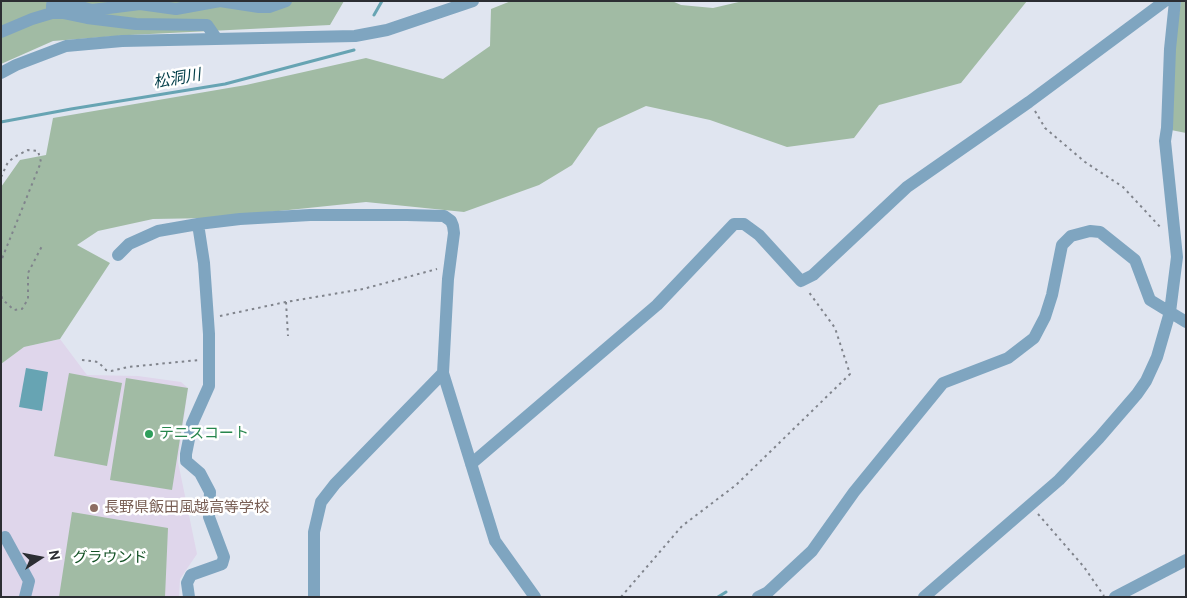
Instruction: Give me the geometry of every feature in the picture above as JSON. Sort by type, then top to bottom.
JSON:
[{"type":"street","points":[[47,15],[52,5],[66,3],[92,10],[140,4],[176,9],[220,1],[269,7],[286,1]]},
{"type":"street","points":[[1,73],[16,65],[66,46],[122,41],[355,36],[387,30],[473,1]]},
{"type":"street","points":[[471,464],[657,305],[734,224],[744,224],[759,235],[800,281],[812,275],[907,187],[1028,102],[1165,1]]},
{"type":"street","points":[[924,597],[1059,480],[1137,394],[1146,381],[1157,357],[1170,312],[1177,257],[1165,141],[1170,49],[1175,1]]},
{"type":"street","points":[[1,32],[47,15],[63,13],[136,24],[207,25],[216,38]]},
{"type":"street","points":[[118,255],[129,244],[158,232],[198,224],[240,219],[310,215],[408,214],[444,216],[451,221],[453,226],[444,373],[495,541],[535,597]]},
{"type":"street","points":[[189,597],[187,583],[191,575],[222,564],[224,557],[210,517],[210,492],[200,473],[186,461],[192,424],[209,386],[208,319],[204,263],[198,224]]},
{"type":"street","points":[[758,597],[768,592],[812,551],[854,492],[943,383],[1008,358],[1034,338],[1045,317],[1052,295],[1062,245],[1070,236],[1090,231],[1100,232],[1135,260],[1150,300],[1186,322]]},
{"type":"street","points":[[314,597],[314,532],[321,502],[335,484],[444,373]]},
{"type":"street","points":[[5,537],[29,581],[25,597]]},
{"type":"street","points":[[1115,597],[1186,560]]},
{"type":"path","points":[[1028,102],[1045,128],[1085,162],[1123,187],[1163,230]]},
{"type":"path","points":[[1,177],[8,162],[16,156],[28,150],[38,151],[41,162],[1,261]]},
{"type":"path","points":[[1,290],[2,299],[14,310],[22,309],[28,299],[28,272],[42,246]]},
{"type":"path","points":[[208,319],[286,302],[364,289],[440,268],[450,262]]},
{"type":"path","points":[[621,597],[682,526],[736,485],[850,374],[835,328],[800,281]]},
{"type":"path","points":[[286,302],[288,336]]},
{"type":"path","points":[[82,360],[98,362],[106,370],[111,371],[128,367],[208,360]]},
{"type":"path","points":[[1030,504],[1084,567],[1105,597]]},
{"type":"shaded area","name":"長野県飯田風越高等学校","points":[[60,339],[87,375],[138,376],[181,382],[188,388],[178,462],[197,554],[180,579],[179,597],[1,597],[1,364],[24,347]]},
{"type":"green space","points":[[1,1],[344,1],[330,25],[130,35],[53,41],[1,64]]},
{"type":"green space","points":[[511,1],[672,1],[681,5],[713,8],[743,1],[1027,1],[961,83],[879,105],[854,138],[787,147],[710,120],[646,106],[598,128],[572,165],[539,185],[464,212],[366,202],[211,218],[153,219],[98,231],[77,245],[110,263],[60,339],[24,347],[1,364],[1,187],[20,160],[46,155],[53,118],[246,85],[366,58],[443,79],[490,46],[491,9]]},
{"type":"green space","points":[[1181,1],[1186,1],[1186,133],[1171,130],[1173,51]]},
{"type":"green space","name":"テニスコート","points":[[69,373],[122,383],[107,466],[54,456]]},
{"type":"green space","name":"テニスコート","points":[[126,378],[188,388],[172,490],[110,480]]},
{"type":"green space","name":"グラウンド","points":[[72,512],[168,528],[165,597],[59,597]]},
{"type":"water","points":[[26,368],[48,372],[42,411],[19,407]]},
{"type":"waterway","name":"松洞川","points":[[374,15],[382,1]]},
{"type":"waterway","name":"松洞川","points":[[1,122],[225,84],[354,50]]},
{"type":"waterway","points":[[718,597],[726,592]]},
{"type":"place","name":"テニスコート","points":[[149,434]]},
{"type":"place","name":"長野県飯田風越高等学校","points":[[94,508]]}]
